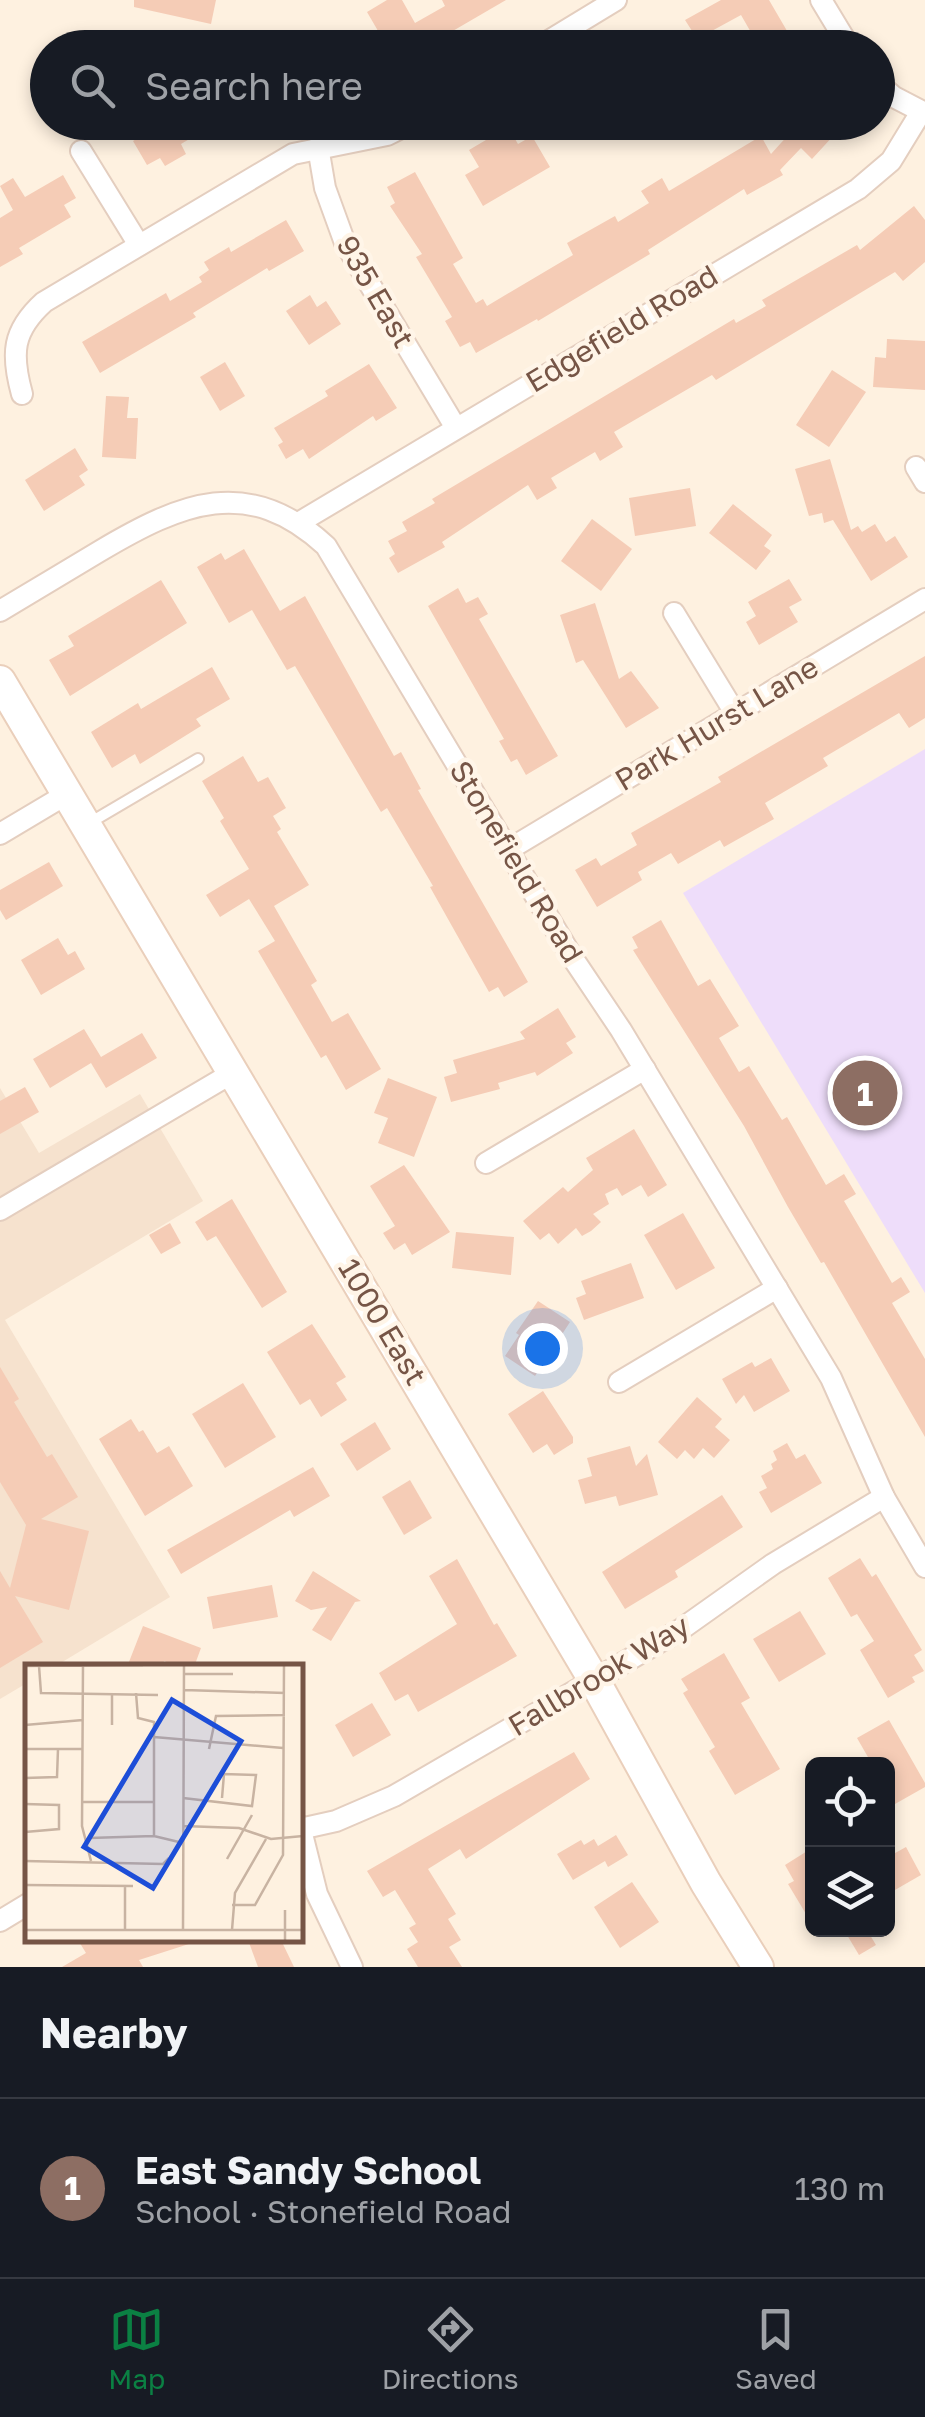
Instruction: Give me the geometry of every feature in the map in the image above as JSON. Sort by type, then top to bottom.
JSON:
[{"type":"street","points":[[567,30],[616,0]]},
{"type":"street","points":[[821,0],[839,30]]},
{"type":"street","points":[[895,98],[923,112]]},
{"type":"street","name":"Edgefield Road","points":[[300,522],[858,189],[891,160],[923,112]]},
{"type":"street","points":[[22,394],[16,354],[18,335],[27,317],[44,302],[293,154],[358,140]]},
{"type":"street","name":"935 East","points":[[318,147],[333,218],[345,243],[456,428]]},
{"type":"street","points":[[81,151],[139,244]]},
{"type":"street","name":"Stonefield Road","points":[[0,611],[145,524],[178,510],[213,503],[245,504],[300,522],[326,546],[831,1378],[884,1498],[925,1568]]},
{"type":"street","name":"Park Hurst Lane","points":[[508,850],[925,599]]},
{"type":"street","points":[[674,613],[735,713]]},
{"type":"street","name":"1000 East","points":[[0,681],[594,1680],[758,1967]]},
{"type":"street","points":[[0,834],[67,794]]},
{"type":"street","points":[[486,1163],[645,1069]]},
{"type":"street","points":[[0,1210],[234,1072]]},
{"type":"street","points":[[619,1382],[776,1288]]},
{"type":"street","name":"Fallbrook Way","points":[[302,1827],[351,1815],[394,1796],[680,1630],[773,1564],[884,1498]]},
{"type":"street","points":[[302,1836],[317,1894],[352,1967]]},
{"type":"street","points":[[0,1921],[25,1906]]},
{"type":"lane","points":[[86,825],[198,760]]},
{"type":"shaded area","points":[[925,749],[925,1293],[683,893]]},
{"type":"shaded area","points":[[0,1088],[39,1153],[140,1094],[203,1201],[5,1320],[170,1597],[59,1664],[25,1664],[25,1684],[0,1699]]},
{"type":"building","points":[[134,0],[216,0],[211,24],[134,7]]},
{"type":"building","points":[[387,0],[402,0],[415,23],[445,6],[442,0],[506,0],[454,30],[378,30],[367,12]]},
{"type":"building","points":[[721,0],[769,0],[786,30],[750,30],[741,15],[714,30],[691,30],[685,20]]},
{"type":"building","points":[[188,140],[181,144],[186,154],[165,166],[160,158],[147,165],[133,141]]},
{"type":"building","points":[[486,140],[516,140],[518,144],[534,140],[550,167],[483,206],[465,175],[479,167],[469,150]]},
{"type":"building","points":[[754,140],[763,140],[771,154],[784,140],[829,140],[812,159],[801,148],[780,170],[783,175],[747,195],[744,189],[648,250],[650,254],[476,353],[470,342],[460,347],[445,321],[452,317],[416,257],[422,254],[390,206],[395,203],[387,187],[415,172],[463,258],[453,264],[476,303],[483,299],[487,306],[573,255],[567,243],[615,216],[618,222],[649,203],[641,191],[662,178],[669,191]]},
{"type":"building","points":[[63,175],[76,198],[64,205],[71,217],[19,248],[23,254],[0,267],[0,218],[13,210],[0,186],[13,178],[25,197]]},
{"type":"building","points":[[914,206],[925,220],[925,262],[903,281],[895,272],[716,380],[712,375],[614,432],[623,447],[600,461],[595,452],[551,478],[557,488],[537,500],[528,485],[442,542],[445,547],[398,573],[389,558],[395,554],[388,541],[407,531],[402,522],[435,503],[432,499],[734,319],[736,323],[766,306],[762,300],[857,245],[860,250]]},
{"type":"building","points":[[286,220],[304,251],[269,271],[267,268],[193,313],[196,317],[100,373],[82,342],[166,293],[170,301],[202,282],[199,277],[209,270],[204,262],[229,247],[231,252]]},
{"type":"building","points":[[310,295],[317,307],[326,301],[341,324],[309,345],[286,311]]},
{"type":"building","points":[[887,339],[925,341],[925,390],[873,387],[875,357],[886,358]]},
{"type":"building","points":[[225,362],[245,396],[220,411],[200,377]]},
{"type":"building","points":[[369,364],[397,408],[376,421],[373,416],[309,459],[303,449],[286,459],[278,445],[283,442],[274,428],[328,396],[325,391]]},
{"type":"building","points":[[832,370],[866,392],[829,447],[796,425]]},
{"type":"building","points":[[106,396],[129,397],[127,418],[138,418],[136,459],[102,457]]},
{"type":"building","points":[[75,448],[88,470],[79,476],[85,485],[44,511],[25,480]]},
{"type":"building","points":[[830,459],[851,530],[858,526],[862,532],[875,524],[886,542],[895,536],[908,557],[871,581],[833,520],[824,523],[822,513],[809,516],[795,469]]},
{"type":"building","points":[[690,488],[696,526],[635,536],[629,498]]},
{"type":"building","points":[[733,504],[772,535],[764,546],[771,551],[756,570],[709,533]]},
{"type":"building","points":[[592,519],[632,549],[601,591],[561,561]]},
{"type":"building","points":[[244,549],[280,611],[305,596],[394,756],[401,752],[421,789],[418,790],[528,982],[504,997],[498,987],[489,992],[387,808],[381,812],[295,666],[287,670],[252,610],[229,623],[197,567],[221,553],[225,560]]},
{"type":"building","points":[[789,579],[802,600],[789,607],[798,622],[759,645],[746,622],[756,616],[748,602]]},
{"type":"building","points":[[161,580],[187,623],[70,696],[49,660],[74,646],[68,636]]},
{"type":"building","points":[[458,588],[466,603],[478,597],[488,614],[479,619],[558,756],[526,775],[517,759],[511,762],[499,741],[504,739],[428,606]]},
{"type":"building","points":[[595,603],[619,679],[631,671],[659,708],[626,728],[583,660],[576,663],[560,615]]},
{"type":"building","points":[[925,656],[925,718],[909,728],[899,713],[823,758],[828,766],[765,803],[774,819],[724,847],[720,840],[678,864],[671,853],[638,872],[642,880],[597,907],[575,870],[596,858],[601,866],[637,845],[631,833],[721,782],[718,777]]},
{"type":"building","points":[[212,667],[230,699],[196,719],[201,726],[140,764],[135,754],[112,768],[91,732],[138,703],[141,709]]},
{"type":"building","points":[[243,756],[258,782],[268,777],[286,808],[273,816],[281,829],[277,832],[309,885],[274,906],[317,981],[311,985],[332,1022],[348,1013],[381,1069],[346,1090],[326,1055],[321,1058],[258,951],[275,941],[249,899],[220,917],[206,895],[249,869],[202,781]]},
{"type":"building","points":[[49,862],[63,886],[6,920],[0,910],[0,890]]},
{"type":"building","points":[[661,920],[698,986],[710,979],[739,1026],[719,1038],[739,1072],[749,1066],[782,1120],[787,1117],[826,1185],[844,1174],[856,1194],[844,1201],[892,1283],[901,1277],[910,1292],[892,1303],[925,1359],[925,1437],[744,1126],[633,950],[638,948],[632,937]]},
{"type":"building","points":[[58,938],[68,955],[75,951],[85,969],[41,995],[21,960]]},
{"type":"building","points":[[558,1008],[576,1037],[566,1043],[573,1053],[537,1076],[535,1072],[498,1083],[500,1089],[451,1102],[444,1077],[457,1073],[453,1060],[525,1039],[520,1032]]},
{"type":"building","points":[[84,1029],[101,1057],[142,1033],[157,1058],[106,1088],[91,1063],[50,1088],[33,1059]]},
{"type":"building","points":[[388,1078],[437,1097],[414,1157],[378,1143],[388,1118],[374,1113]]},
{"type":"building","points":[[25,1087],[39,1112],[0,1134],[0,1101]]},
{"type":"building","points":[[634,1129],[667,1185],[648,1197],[641,1185],[622,1196],[617,1188],[605,1194],[609,1204],[593,1214],[601,1222],[591,1231],[582,1236],[576,1228],[558,1244],[549,1233],[540,1240],[523,1221],[563,1187],[568,1192],[593,1170],[586,1158]]},
{"type":"building","points":[[404,1165],[450,1232],[412,1255],[405,1243],[394,1250],[383,1233],[395,1226],[370,1186]]},
{"type":"building","points":[[232,1199],[287,1292],[262,1308],[216,1236],[207,1241],[195,1222]]},
{"type":"building","points":[[683,1213],[715,1268],[676,1290],[644,1235]]},
{"type":"building","points":[[170,1223],[181,1243],[161,1254],[149,1235]]},
{"type":"building","points":[[456,1232],[514,1237],[511,1275],[452,1268]]},
{"type":"building","points":[[631,1263],[644,1298],[584,1320],[576,1298],[586,1294],[581,1281]]},
{"type":"building","points":[[538,1301],[570,1322],[535,1376],[505,1356]]},
{"type":"building","points":[[312,1324],[346,1377],[336,1383],[347,1400],[321,1417],[310,1399],[300,1405],[267,1352]]},
{"type":"building","points":[[771,1358],[790,1391],[754,1412],[744,1395],[736,1404],[722,1379],[752,1362],[755,1367]]},
{"type":"building","points":[[0,1367],[19,1399],[14,1402],[47,1457],[52,1454],[78,1497],[41,1519],[89,1531],[69,1610],[15,1596],[43,1642],[0,1668],[0,1571],[10,1588],[26,1525],[0,1482]]},
{"type":"building","points":[[243,1383],[276,1437],[225,1468],[192,1414]]},
{"type":"building","points":[[543,1391],[573,1437],[573,1443],[554,1455],[547,1444],[533,1453],[508,1414]]},
{"type":"building","points":[[697,1397],[722,1419],[715,1427],[730,1440],[714,1458],[703,1448],[694,1459],[685,1450],[677,1459],[658,1442]]},
{"type":"building","points":[[131,1419],[157,1453],[169,1446],[193,1486],[145,1516],[99,1439]]},
{"type":"building","points":[[375,1422],[391,1449],[357,1471],[340,1444]]},
{"type":"building","points":[[787,1443],[796,1459],[805,1454],[822,1483],[771,1513],[759,1492],[767,1488],[761,1476],[773,1469],[771,1464],[777,1460],[773,1451]]},
{"type":"building","points":[[630,1446],[636,1466],[647,1454],[658,1495],[619,1506],[616,1496],[585,1504],[578,1480],[592,1476],[587,1458]]},
{"type":"building","points":[[313,1467],[330,1496],[294,1517],[290,1510],[181,1574],[167,1550]]},
{"type":"building","points":[[410,1480],[432,1518],[404,1535],[382,1497]]},
{"type":"building","points":[[722,1495],[743,1527],[675,1571],[678,1577],[625,1609],[602,1572]]},
{"type":"building","points":[[860,1558],[872,1577],[876,1574],[922,1650],[914,1655],[924,1671],[912,1677],[915,1682],[888,1698],[860,1650],[874,1641],[857,1614],[851,1617],[828,1578]]},
{"type":"building","points":[[457,1559],[494,1625],[497,1623],[517,1656],[418,1712],[408,1694],[395,1701],[379,1673],[457,1624],[429,1576]]},
{"type":"building","points":[[313,1571],[361,1601],[355,1602],[331,1641],[312,1630],[327,1607],[311,1610],[295,1601]]},
{"type":"building","points":[[272,1585],[278,1617],[213,1629],[207,1597]]},
{"type":"building","points":[[800,1611],[826,1654],[779,1682],[753,1639]]},
{"type":"building","points":[[143,1626],[201,1648],[195,1664],[128,1664]]},
{"type":"building","points":[[724,1653],[750,1698],[741,1703],[780,1769],[735,1795],[709,1751],[715,1747],[683,1693],[688,1690],[681,1679]]},
{"type":"building","points":[[372,1703],[391,1735],[353,1757],[335,1725]]},
{"type":"building","points":[[889,1720],[925,1787],[895,1804],[895,1757],[868,1757],[857,1738]]},
{"type":"building","points":[[574,1752],[590,1779],[466,1859],[460,1849],[428,1869],[456,1914],[448,1919],[461,1940],[449,1947],[462,1967],[418,1967],[407,1949],[418,1942],[409,1928],[416,1924],[395,1890],[383,1897],[367,1871]]},
{"type":"building","points":[[616,1835],[628,1855],[608,1867],[605,1861],[573,1880],[557,1854],[581,1840],[584,1845],[594,1839],[598,1846]]},
{"type":"building","points":[[906,1847],[921,1875],[895,1890],[895,1853]]},
{"type":"building","points":[[805,1852],[805,1912],[788,1884],[794,1881],[785,1865]]},
{"type":"building","points":[[632,1882],[659,1922],[620,1948],[594,1907]]},
{"type":"building","points":[[848,1937],[871,1937],[876,1945],[859,1955]]},
{"type":"building","points":[[79,1942],[192,1943],[139,1960],[143,1967],[62,1967],[86,1953]]},
{"type":"building","points":[[249,1942],[282,1942],[294,1967],[258,1967]]},
{"type":"place","name":"East Sandy School","points":[[865,1093]]}]
